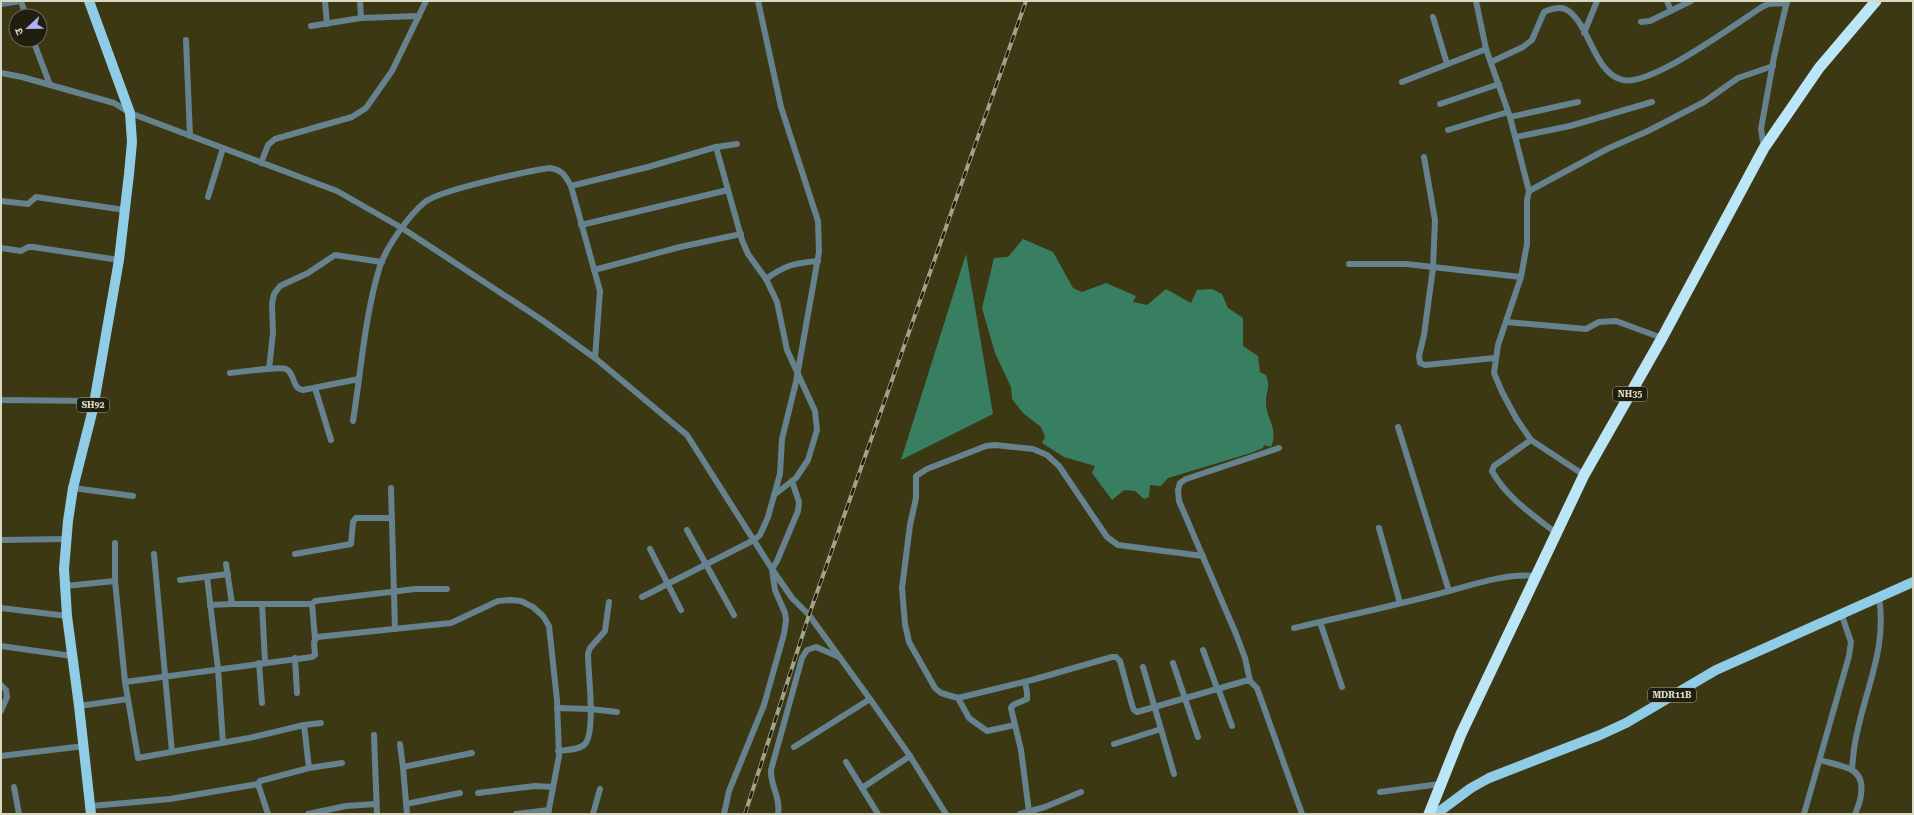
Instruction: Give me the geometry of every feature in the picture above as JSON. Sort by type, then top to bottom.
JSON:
[{"type":"highway","name":"NH35","points":[[1429,814],[1461,734],[1584,475],[1662,338],[1764,148],[1819,68],[1854,24],[1876,1]]},
{"type":"main road","name":"SH92","points":[[89,1],[130,113],[132,142],[119,260],[94,402],[73,488],[66,539],[65,586],[67,616],[80,706],[91,810]]},
{"type":"main road","name":"MDR11B","points":[[1436,814],[1471,788],[1488,778],[1584,742],[1626,723],[1716,670],[1913,582]]},
{"type":"street","points":[[1,4],[20,1]]},
{"type":"street","points":[[325,1],[327,24]]},
{"type":"street","points":[[360,1],[361,18]]},
{"type":"street","points":[[261,163],[268,144],[275,139],[352,117],[366,108],[392,71],[426,1]]},
{"type":"street","points":[[642,597],[754,540],[760,535],[780,474],[782,439],[797,374],[818,261],[818,221],[781,107],[758,1]]},
{"type":"street","points":[[1476,1],[1486,49],[1516,137],[1529,191],[1527,200],[1527,244],[1521,277],[1498,345],[1494,374],[1516,418],[1531,440],[1584,475]]},
{"type":"street","points":[[1584,33],[1596,1]]},
{"type":"street","points":[[1667,1],[1671,11]]},
{"type":"street","points":[[1641,22],[1650,21],[1691,1]]},
{"type":"street","points":[[1491,62],[1523,47],[1532,40],[1544,12],[1552,9],[1563,8],[1568,10],[1577,20],[1596,54],[1611,74],[1624,80],[1645,78],[1762,7],[1768,4],[1787,2],[1761,129],[1764,148]]},
{"type":"street","points":[[311,26],[361,18],[419,16]]},
{"type":"street","points":[[1433,17],[1447,64]]},
{"type":"street","points":[[186,40],[190,136]]},
{"type":"street","points":[[36,48],[50,85]]},
{"type":"street","points":[[1402,82],[1486,49]]},
{"type":"street","points":[[1529,191],[1607,149],[1648,131],[1704,102],[1738,78],[1773,66]]},
{"type":"street","points":[[1,73],[114,103],[130,113],[337,191],[402,228],[542,320],[595,358],[687,435],[772,569],[841,658],[910,756],[946,814]]},
{"type":"street","points":[[1440,104],[1499,84]]},
{"type":"street","points":[[1448,130],[1509,115],[1578,102]]},
{"type":"street","points":[[1516,137],[1570,126],[1652,102]]},
{"type":"street","points":[[571,186],[648,168],[716,147],[737,144]]},
{"type":"street","points":[[716,147],[740,234],[748,254],[766,279],[777,302],[787,350],[797,374],[811,400],[815,412],[817,430],[808,460],[792,481],[774,495]]},
{"type":"street","points":[[208,197],[223,148]]},
{"type":"street","points":[[1424,157],[1435,220],[1433,268],[1424,335],[1419,356],[1420,363],[1425,365],[1495,358]]},
{"type":"street","points":[[353,421],[372,298],[382,262],[402,228],[426,202],[438,195],[550,168],[560,170],[566,175],[571,186],[580,225],[600,291],[595,358]]},
{"type":"street","points":[[580,225],[728,190]]},
{"type":"street","points":[[1,201],[28,204],[36,197],[125,210]]},
{"type":"street","points":[[594,270],[680,247],[740,234]]},
{"type":"street","points":[[1,248],[21,251],[28,247],[33,247],[119,260]]},
{"type":"street","points":[[269,369],[273,333],[272,304],[274,294],[280,286],[308,273],[335,255],[382,262]]},
{"type":"street","points":[[766,279],[779,269],[793,263],[818,261]]},
{"type":"street","points":[[1349,264],[1406,264],[1521,277]]},
{"type":"street","points":[[1506,322],[1586,329],[1599,322],[1616,321],[1662,338]]},
{"type":"street","points":[[230,373],[283,368],[288,370],[295,385],[299,389],[315,388],[360,379]]},
{"type":"street","points":[[315,388],[331,440]]},
{"type":"street","points":[[1,400],[94,402]]},
{"type":"street","points":[[1398,427],[1449,591]]},
{"type":"street","points":[[1531,440],[1494,466],[1492,471],[1501,484],[1520,505],[1556,533]]},
{"type":"street","points":[[1203,556],[1118,545],[1107,537],[1059,466],[1047,455],[1033,449],[995,445],[986,446],[920,472],[916,476],[916,498],[910,525],[902,588],[905,624],[909,642],[934,688],[941,693],[958,698],[1025,682],[1112,657],[1116,657],[1122,665],[1134,710],[1137,712],[1217,688],[1250,681]]},
{"type":"street","points":[[1279,448],[1186,479],[1180,483],[1178,490],[1179,501],[1245,658],[1250,681],[1257,688],[1302,814]]},
{"type":"street","points":[[724,814],[729,791],[764,704],[784,634],[786,620],[785,613],[775,590],[772,569],[777,561],[798,511],[799,502],[792,481]]},
{"type":"street","points":[[73,488],[133,496]]},
{"type":"street","points":[[391,488],[395,629]]},
{"type":"street","points":[[296,554],[351,544],[353,522],[356,518],[392,518]]},
{"type":"street","points":[[1379,528],[1400,603]]},
{"type":"street","points":[[687,530],[734,615]]},
{"type":"street","points":[[1,540],[66,539]]},
{"type":"street","points":[[115,543],[115,581],[125,682],[138,758],[223,743],[304,725],[321,723]]},
{"type":"street","points":[[650,549],[681,610]]},
{"type":"street","points":[[154,554],[172,752]]},
{"type":"street","points":[[226,564],[232,604]]},
{"type":"street","points":[[180,580],[228,574]]},
{"type":"street","points":[[1294,628],[1485,581],[1521,574],[1536,576]]},
{"type":"street","points":[[207,577],[218,669],[223,743]]},
{"type":"street","points":[[65,586],[115,581]]},
{"type":"street","points":[[210,606],[232,604],[312,604],[318,599],[415,589],[447,589]]},
{"type":"street","points":[[1852,769],[1857,733],[1881,640],[1882,616],[1879,597]]},
{"type":"street","points":[[314,639],[317,637],[451,623],[498,601],[521,601],[533,607],[543,616],[549,626],[557,708],[559,756],[552,787],[549,812],[516,814]]},
{"type":"street","points":[[558,751],[581,747],[585,744],[592,724],[588,654],[590,648],[606,631],[609,602]]},
{"type":"street","points":[[262,604],[262,703]]},
{"type":"street","points":[[125,682],[315,655],[312,604]]},
{"type":"street","points":[[1,608],[67,616]]},
{"type":"street","points":[[1804,814],[1820,760],[1851,642],[1841,613]]},
{"type":"street","points":[[1320,622],[1342,688]]},
{"type":"street","points":[[1,646],[72,656]]},
{"type":"street","points":[[778,814],[779,802],[770,777],[771,770],[802,658],[807,650],[816,647],[841,658]]},
{"type":"street","points":[[1203,650],[1232,726]]},
{"type":"street","points":[[295,658],[297,693]]},
{"type":"street","points":[[1173,662],[1198,736]]},
{"type":"street","points":[[1143,667],[1174,774]]},
{"type":"street","points":[[1025,682],[1027,699],[1011,706],[1021,750],[1029,812]]},
{"type":"street","points":[[1,685],[6,690],[7,697],[1,711]]},
{"type":"street","points":[[958,698],[969,718],[987,731],[1015,726]]},
{"type":"street","points":[[80,706],[128,699]]},
{"type":"street","points":[[794,747],[870,699]]},
{"type":"street","points":[[557,708],[617,712]]},
{"type":"street","points":[[304,725],[309,768]]},
{"type":"street","points":[[1114,744],[1161,729]]},
{"type":"street","points":[[374,735],[377,814]]},
{"type":"street","points":[[400,744],[407,814]]},
{"type":"street","points":[[1,756],[84,746]]},
{"type":"street","points":[[403,766],[472,753]]},
{"type":"street","points":[[862,788],[910,756]]},
{"type":"street","points":[[1820,760],[1852,769],[1858,776],[1862,792],[1855,814]]},
{"type":"street","points":[[846,762],[878,814]]},
{"type":"street","points":[[91,810],[170,799],[258,784],[263,779],[309,768],[342,763]]},
{"type":"street","points":[[258,784],[268,814]]},
{"type":"street","points":[[1380,792],[1440,784]]},
{"type":"street","points":[[478,793],[535,786],[552,787]]},
{"type":"street","points":[[14,787],[19,814]]},
{"type":"street","points":[[593,814],[600,789]]},
{"type":"street","points":[[1020,814],[1045,807],[1081,792]]},
{"type":"street","points":[[406,804],[460,793]]},
{"type":"street","points":[[308,814],[346,806],[376,804]]},
{"type":"shaded area","points":[[1023,239],[1053,252],[1073,288],[1082,292],[1106,283],[1136,296],[1133,302],[1147,305],[1166,289],[1191,303],[1197,290],[1212,289],[1222,294],[1228,308],[1243,318],[1243,346],[1258,356],[1260,372],[1266,375],[1268,386],[1266,402],[1274,434],[1271,447],[1264,445],[1263,448],[1251,453],[1168,478],[1161,486],[1150,485],[1149,497],[1144,499],[1135,491],[1124,490],[1112,500],[1092,473],[1095,466],[1064,457],[1042,443],[1045,437],[1041,427],[1023,413],[1012,399],[1011,387],[995,353],[982,308],[994,258],[1008,257]]},
{"type":"shaded area","points":[[966,254],[993,414],[901,460]]},
{"type":"railway","points":[[745,814],[809,615],[1026,1]]}]
